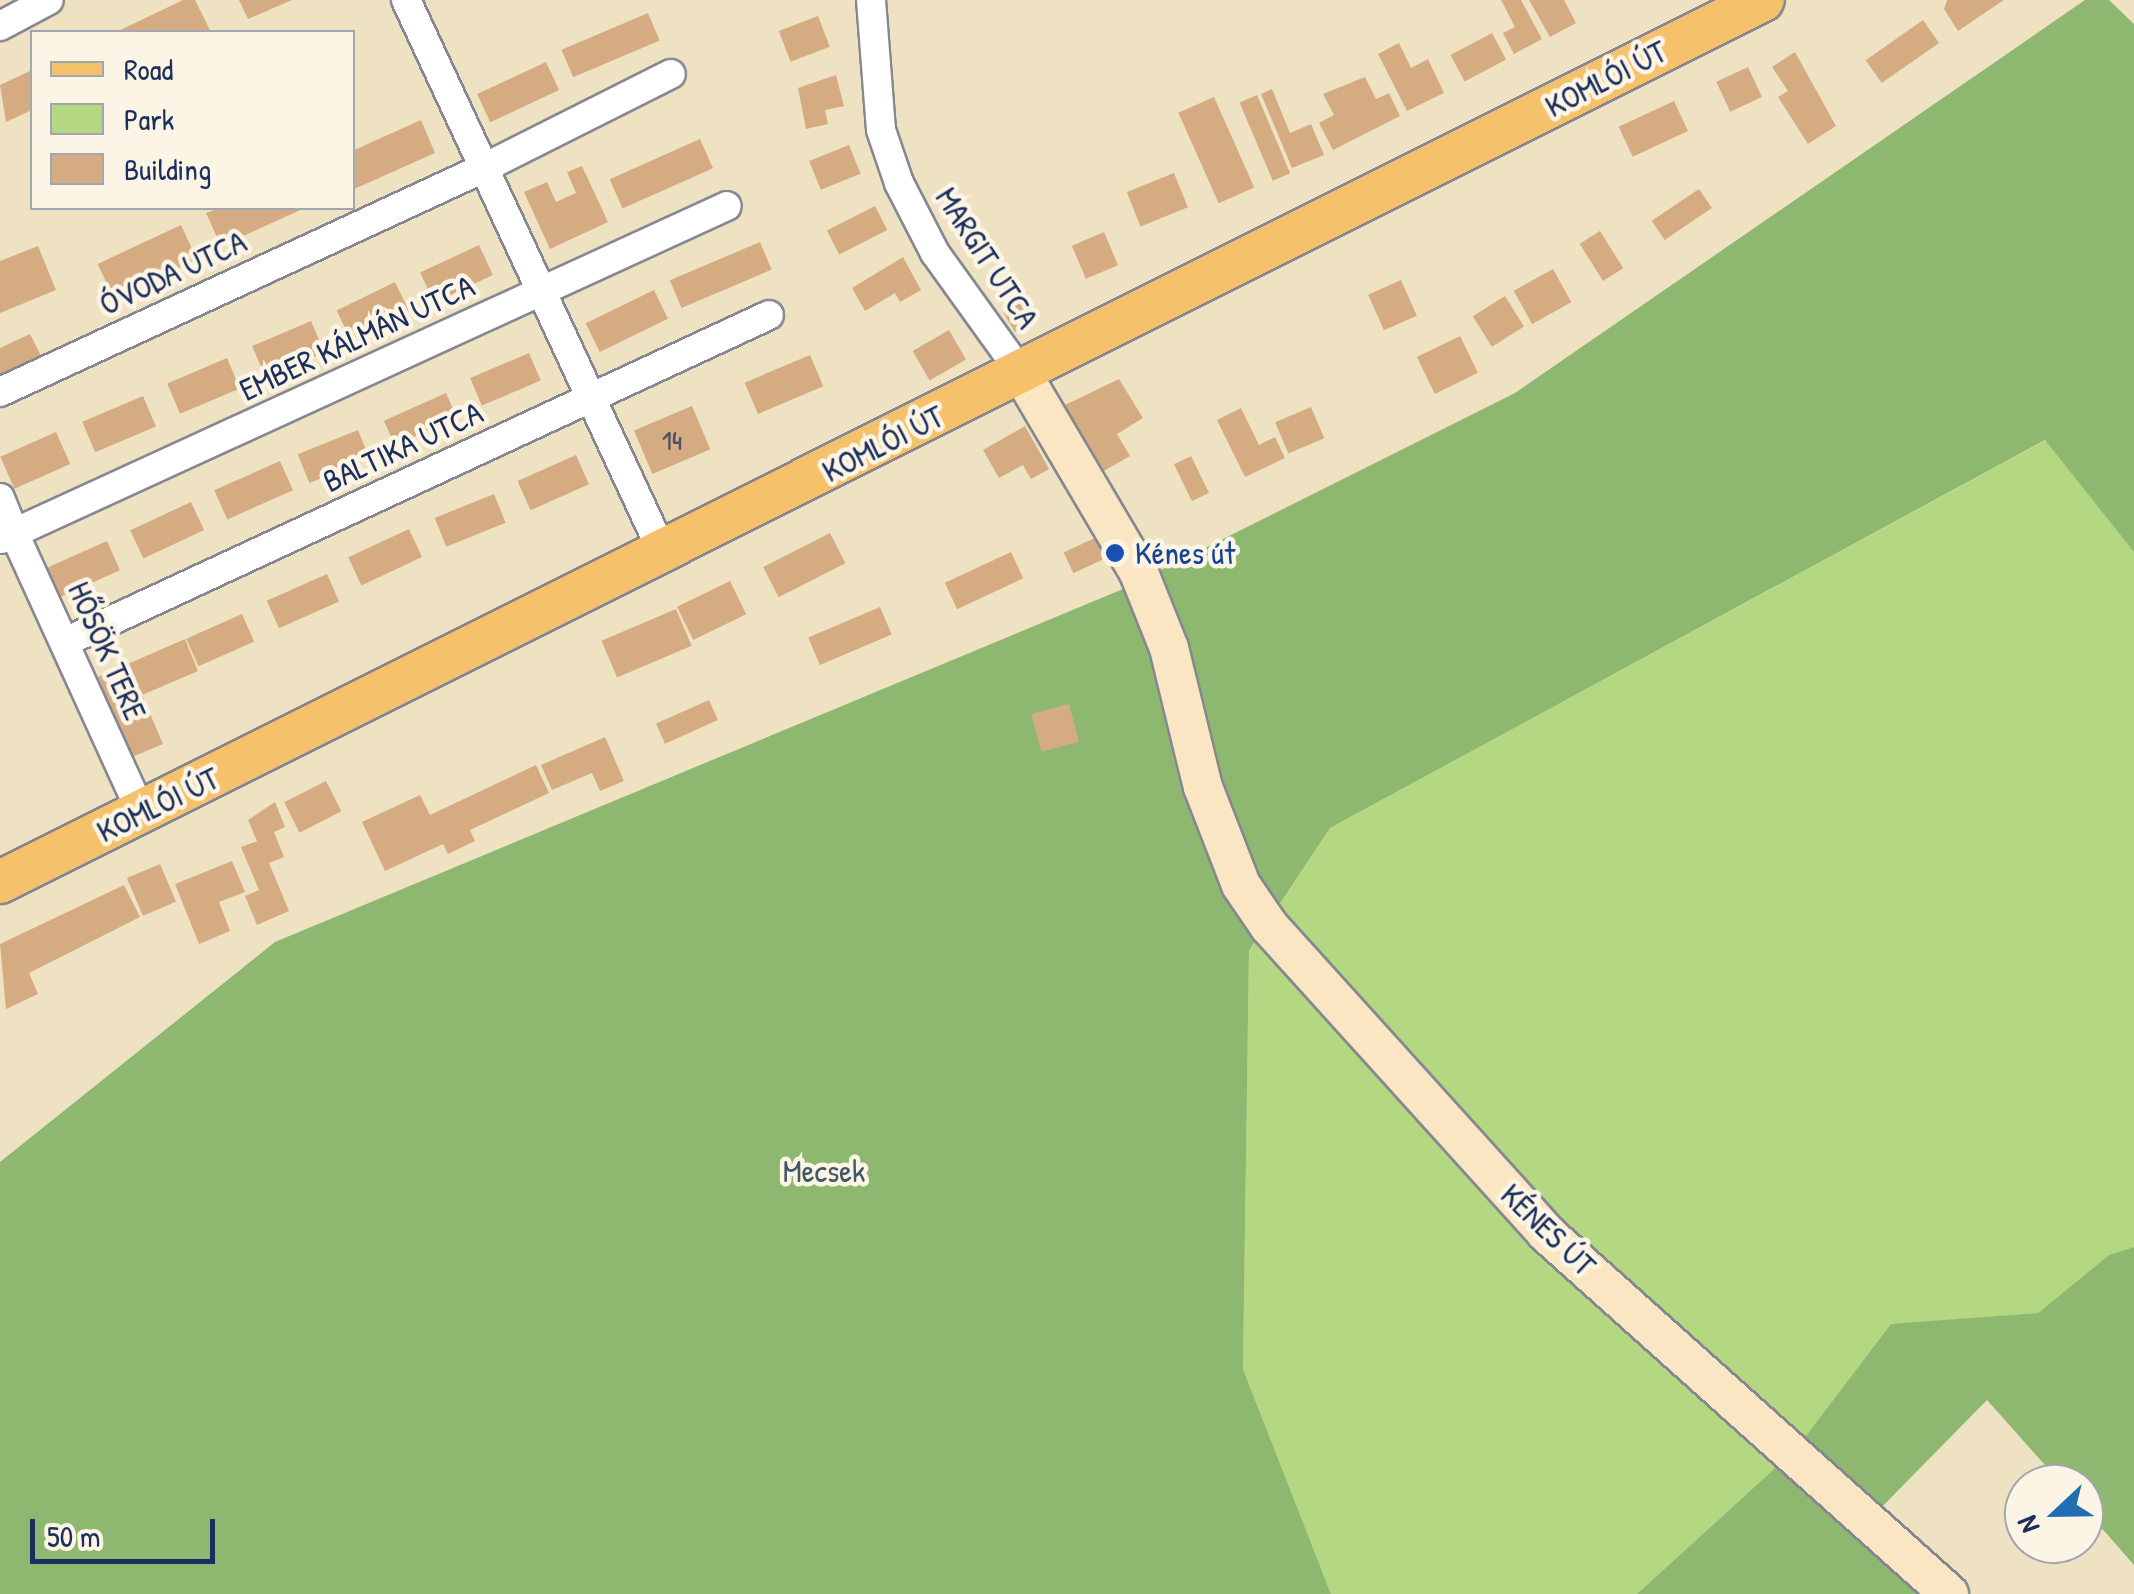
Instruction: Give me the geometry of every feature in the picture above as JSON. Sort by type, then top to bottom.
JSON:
[{"type":"main road","name":"KOMLÓI ÚT","points":[[0,882],[664,554],[1764,0]]},
{"type":"street","points":[[0,26],[48,0]]},
{"type":"street","points":[[406,0],[664,554]]},
{"type":"street","name":"MARGIT UTCA","points":[[871,0],[881,130],[899,184],[935,253],[1022,374]]},
{"type":"street","name":"ÓVODA UTCA","points":[[0,392],[484,168],[671,74]]},
{"type":"street","name":"EMBER KÁLMÁN UTCA","points":[[7,536],[728,206]]},
{"type":"street","name":"BALTIKA UTCA","points":[[65,642],[770,315]]},
{"type":"street","name":"KÉNES ÚT","points":[[1022,374],[1144,584],[1169,648],[1203,787],[1241,886],[1268,926],[1546,1233],[1950,1594]]},
{"type":"street","name":"HŐSÖK TERE","points":[[0,498],[7,536],[65,642],[142,814]]},
{"type":"green space","name":"Mecsek","points":[[2085,0],[2109,0],[2134,24],[2134,552],[2045,440],[1330,828],[1249,951],[1243,1369],[1331,1594],[0,1594],[0,1162],[275,942],[1123,589],[1515,393]]},
{"type":"green space","points":[[2046,440],[2134,552],[2134,1247],[2109,1255],[2038,1313],[1891,1325],[1796,1449],[1637,1594],[1331,1594],[1243,1369],[1249,952],[1330,828]]},
{"type":"green space","points":[[2134,1247],[2134,1565],[2104,1531],[2104,1464],[2044,1464],[1987,1400],[1868,1521],[1940,1594],[1637,1594],[1796,1449],[1891,1324],[2038,1313],[2109,1255]]},
{"type":"building","points":[[183,0],[195,0],[210,30],[120,30]]},
{"type":"building","points":[[239,0],[292,0],[248,19]]},
{"type":"building","points":[[1501,0],[1521,0],[1542,39],[1514,54],[1503,33],[1515,27]]},
{"type":"building","points":[[1529,0],[1564,0],[1576,23],[1550,37]]},
{"type":"building","points":[[1947,0],[2004,0],[1958,31],[1944,9]]},
{"type":"building","points":[[648,13],[660,41],[573,77],[561,50]]},
{"type":"building","points":[[818,16],[830,47],[791,62],[779,31]]},
{"type":"building","points":[[1923,20],[1939,43],[1882,83],[1866,60]]},
{"type":"building","points":[[1492,33],[1506,59],[1465,82],[1451,55]]},
{"type":"building","points":[[1399,43],[1411,68],[1428,59],[1444,93],[1407,111],[1378,54]]},
{"type":"building","points":[[1795,52],[1836,126],[1808,144],[1778,97],[1788,91],[1772,67]]},
{"type":"building","points":[[546,62],[559,90],[490,122],[477,94]]},
{"type":"building","points":[[1748,67],[1762,97],[1730,112],[1716,82]]},
{"type":"building","points":[[30,71],[30,111],[6,122],[0,85]]},
{"type":"building","points":[[836,75],[844,106],[825,110],[828,124],[806,129],[798,88]]},
{"type":"building","points":[[1365,77],[1376,99],[1389,93],[1400,116],[1333,150],[1319,123],[1334,115],[1323,94]]},
{"type":"building","points":[[1272,89],[1290,133],[1311,124],[1324,155],[1292,168],[1261,94]]},
{"type":"building","points":[[1257,95],[1290,173],[1273,181],[1240,102]]},
{"type":"building","points":[[1214,97],[1254,187],[1219,203],[1178,113]]},
{"type":"building","points":[[1674,101],[1688,131],[1633,157],[1619,127]]},
{"type":"building","points":[[421,120],[435,153],[355,189],[355,150]]},
{"type":"building","points":[[700,139],[713,168],[623,209],[610,179]]},
{"type":"building","points":[[849,145],[861,174],[821,190],[809,161]]},
{"type":"building","points":[[582,166],[608,222],[550,249],[524,192],[547,182],[556,202],[576,193],[567,172]]},
{"type":"building","points":[[1174,173],[1188,207],[1141,226],[1127,192]]},
{"type":"building","points":[[1699,189],[1712,208],[1665,240],[1652,221]]},
{"type":"building","points":[[875,206],[887,230],[839,255],[827,231]]},
{"type":"building","points":[[214,210],[301,210],[221,246],[206,213]]},
{"type":"building","points":[[181,225],[197,259],[114,298],[98,264]]},
{"type":"building","points":[[1600,231],[1623,268],[1603,281],[1580,244]]},
{"type":"building","points":[[1104,232],[1118,265],[1086,279],[1072,246]]},
{"type":"building","points":[[760,242],[772,270],[682,308],[670,280]]},
{"type":"building","points":[[479,245],[493,275],[434,302],[420,272]]},
{"type":"building","points":[[38,246],[56,290],[0,313],[0,261]]},
{"type":"building","points":[[903,257],[921,290],[900,302],[895,293],[865,311],[852,288]]},
{"type":"building","points":[[1553,269],[1571,302],[1532,324],[1514,291]]},
{"type":"building","points":[[1401,280],[1417,316],[1384,330],[1368,295]]},
{"type":"building","points":[[395,282],[409,311],[351,339],[337,310]]},
{"type":"building","points":[[654,290],[668,319],[600,352],[586,323]]},
{"type":"building","points":[[1505,296],[1524,327],[1492,347],[1473,316]]},
{"type":"building","points":[[1022,301],[1034,321],[1015,332],[1003,312]]},
{"type":"building","points":[[311,321],[324,352],[265,377],[252,346]]},
{"type":"building","points":[[949,330],[966,359],[930,380],[913,351]]},
{"type":"building","points":[[30,334],[41,356],[0,376],[0,348]]},
{"type":"building","points":[[1460,336],[1478,373],[1435,394],[1417,357]]},
{"type":"building","points":[[529,353],[541,381],[482,406],[470,378]]},
{"type":"building","points":[[810,355],[823,386],[758,414],[745,383]]},
{"type":"building","points":[[227,358],[240,388],[180,414],[167,383]]},
{"type":"building","points":[[1119,379],[1143,418],[1117,434],[1130,456],[1095,476],[1059,417],[1063,406]]},
{"type":"building","points":[[446,393],[457,418],[395,445],[384,421]]},
{"type":"building","points":[[143,396],[156,426],[95,452],[82,422]]},
{"type":"building","points":[[692,406],[710,449],[652,474],[634,431]]},
{"type":"building","points":[[1311,407],[1324,438],[1288,454],[1275,422]]},
{"type":"building","points":[[1241,408],[1259,445],[1275,437],[1285,458],[1245,477],[1217,420]]},
{"type":"building","points":[[1025,426],[1049,469],[1031,479],[1023,465],[999,478],[983,450]]},
{"type":"building","points":[[358,430],[370,459],[309,483],[298,454]]},
{"type":"building","points":[[56,432],[70,464],[15,489],[0,457]]},
{"type":"building","points":[[576,455],[589,484],[531,510],[518,481]]},
{"type":"building","points":[[1191,456],[1209,493],[1192,501],[1174,464]]},
{"type":"building","points":[[280,461],[293,490],[227,520],[214,490]]},
{"type":"building","points":[[494,494],[506,523],[446,547],[435,518]]},
{"type":"building","points":[[191,502],[204,530],[143,558],[130,530]]},
{"type":"building","points":[[409,529],[422,557],[361,585],[348,557]]},
{"type":"building","points":[[830,533],[845,563],[779,597],[763,567]]},
{"type":"building","points":[[1099,536],[1109,557],[1073,573],[1064,552]]},
{"type":"building","points":[[107,541],[120,570],[61,597],[48,567]]},
{"type":"building","points":[[1011,552],[1023,578],[957,609],[945,583]]},
{"type":"building","points":[[327,574],[339,601],[279,628],[267,601]]},
{"type":"building","points":[[730,581],[746,614],[693,640],[677,607]]},
{"type":"building","points":[[880,607],[892,635],[820,665],[808,637]]},
{"type":"building","points":[[676,609],[692,646],[617,677],[601,641]]},
{"type":"building","points":[[242,614],[254,641],[198,666],[186,639]]},
{"type":"building","points":[[185,639],[198,671],[142,695],[163,744],[132,757],[98,677]]},
{"type":"building","points":[[709,700],[718,720],[665,744],[656,724]]},
{"type":"building","points":[[1069,704],[1079,742],[1041,752],[1031,714]]},
{"type":"building","points":[[605,737],[624,781],[600,791],[592,773],[552,790],[541,765]]},
{"type":"building","points":[[536,765],[549,793],[470,830],[475,841],[448,854],[443,844],[385,871],[362,822],[420,795],[430,815]]},
{"type":"building","points":[[326,781],[341,811],[300,833],[284,802]]},
{"type":"building","points":[[275,802],[285,827],[274,832],[284,857],[269,863],[289,911],[257,925],[245,896],[259,890],[241,847],[257,841],[248,820]]},
{"type":"building","points":[[232,861],[245,892],[219,902],[230,931],[199,944],[175,884]]},
{"type":"building","points":[[160,864],[176,902],[143,916],[127,878]]},
{"type":"building","points":[[124,885],[140,917],[29,973],[38,994],[6,1009],[0,944]]},
{"type":"place","name":"Kénes út","points":[[1115,553]]}]
